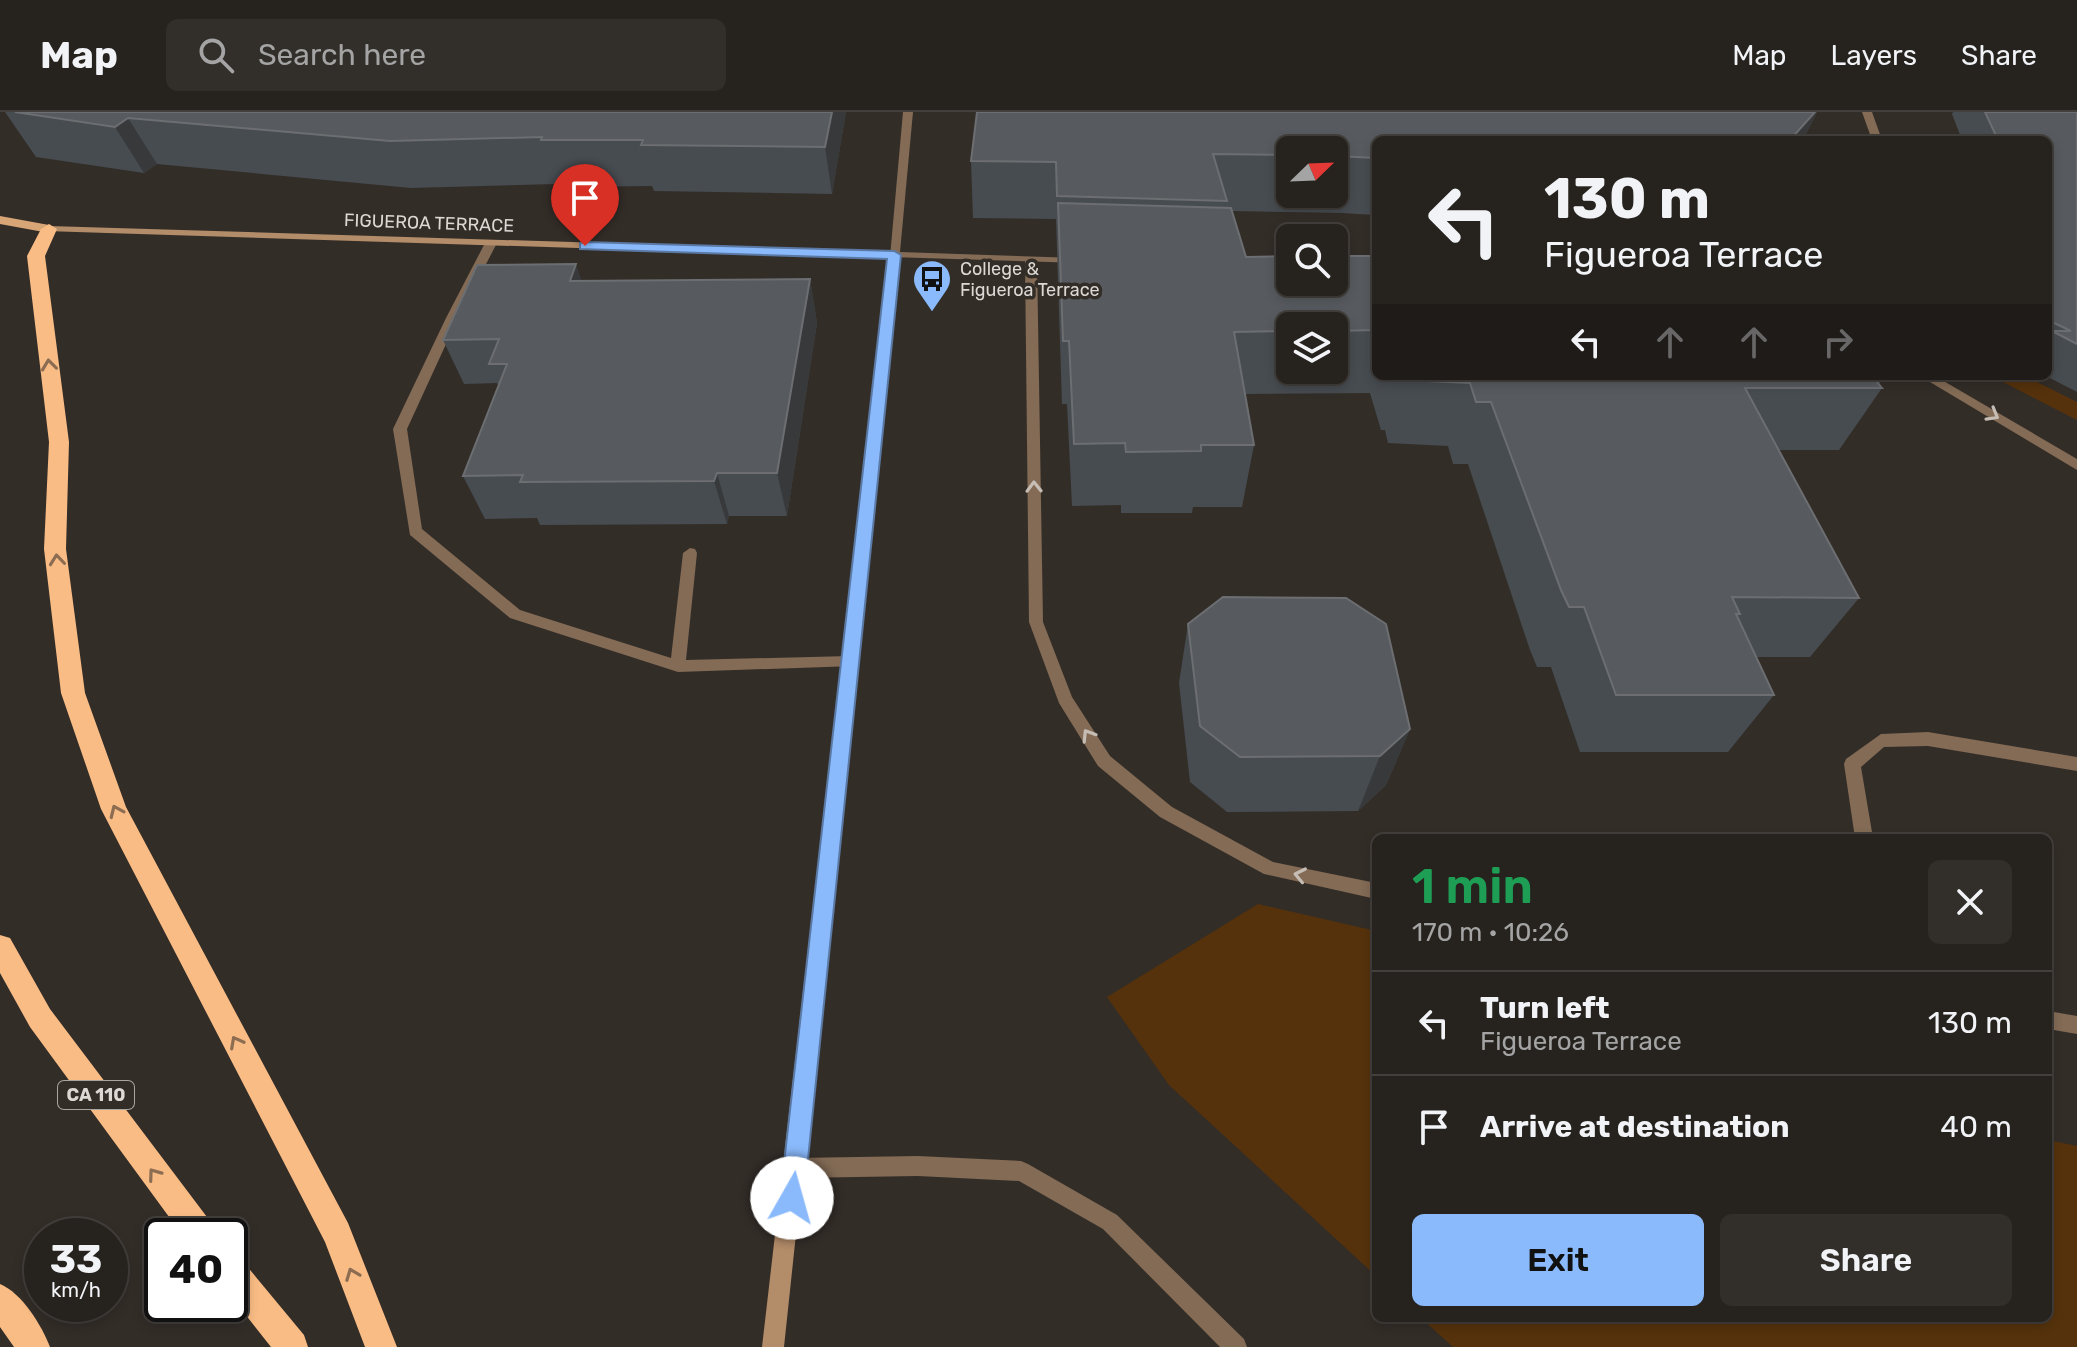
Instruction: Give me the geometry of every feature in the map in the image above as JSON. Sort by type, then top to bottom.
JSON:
[{"type":"highway","points":[[49,229],[36,256],[59,442],[55,549],[73,693],[114,809],[337,1234],[381,1347]]},
{"type":"highway","name":"CA 110","points":[[0,947],[40,1018],[189,1218]]},
{"type":"highway","points":[[248,1292],[292,1347]]},
{"type":"highway","points":[[0,1300],[34,1347]]},
{"type":"main road","name":"FIGUEROA TERRACE","points":[[0,220],[49,229]]},
{"type":"street","points":[[773,1347],[796,1168],[908,112]]},
{"type":"street","points":[[1867,112],[1876,136]]},
{"type":"street","name":"FIGUEROA TERRACE","points":[[49,229],[1092,261]]},
{"type":"street","points":[[491,243],[400,429],[415,531],[515,614],[678,666],[850,662]]},
{"type":"street","points":[[1031,260],[1036,622],[1065,699],[1104,761],[1166,812],[1270,869],[1372,890]]},
{"type":"street","points":[[1933,380],[2077,465]]},
{"type":"street","points":[[678,666],[690,553]]},
{"type":"street","points":[[1863,834],[1852,764],[1881,741],[1928,739],[2077,764]]},
{"type":"street","points":[[2052,1021],[2077,1025]]},
{"type":"street","points":[[796,1168],[918,1166],[1021,1171],[1110,1222],[1236,1347]]},
{"type":"shaded area","points":[[1999,380],[2033,380],[2077,402],[2077,420]]},
{"type":"shaded area","points":[[1258,904],[1372,930],[1372,1272],[1169,1085],[1107,997]]},
{"type":"shaded area","points":[[2052,1141],[2077,1146],[2077,1347],[1453,1347],[1425,1322],[2052,1322]]},
{"type":"building","points":[[15,112],[832,112],[825,147],[641,145],[643,140],[541,140],[542,137],[390,141],[128,118],[115,127]]},
{"type":"building","points":[[977,112],[1815,112],[1794,136],[1372,136],[1372,158],[1348,157],[1348,136],[1276,136],[1276,155],[1213,154],[1227,201],[1057,196],[1056,162],[971,161]]},
{"type":"building","points":[[1985,112],[2077,112],[2077,344],[2052,331],[2071,331],[2052,322],[2052,136],[1996,136]]},
{"type":"building","points":[[1058,203],[1231,208],[1246,257],[1276,256],[1276,296],[1348,296],[1348,256],[1372,256],[1372,330],[1348,331],[1348,312],[1276,312],[1276,331],[1234,332],[1254,445],[1201,445],[1201,451],[1126,452],[1125,443],[1074,444],[1069,341],[1063,341]]},
{"type":"building","points":[[576,264],[570,281],[810,279],[777,473],[717,473],[714,481],[520,482],[523,475],[463,476],[507,364],[489,364],[499,339],[443,340],[477,265]]},
{"type":"building","points":[[1407,380],[1875,380],[1882,388],[1745,388],[1859,598],[1732,597],[1740,614],[1736,614],[1774,695],[1616,695],[1584,607],[1569,607],[1561,590],[1491,402],[1476,402],[1470,383]]},
{"type":"building","points":[[1223,597],[1346,598],[1386,624],[1410,729],[1380,756],[1240,757],[1200,726],[1188,624]]},
{"type":"place","name":"College & Figueroa Terrace","points":[[932,313]]},
{"type":"route","points":[[585,246],[894,255],[792,1198]]}]
